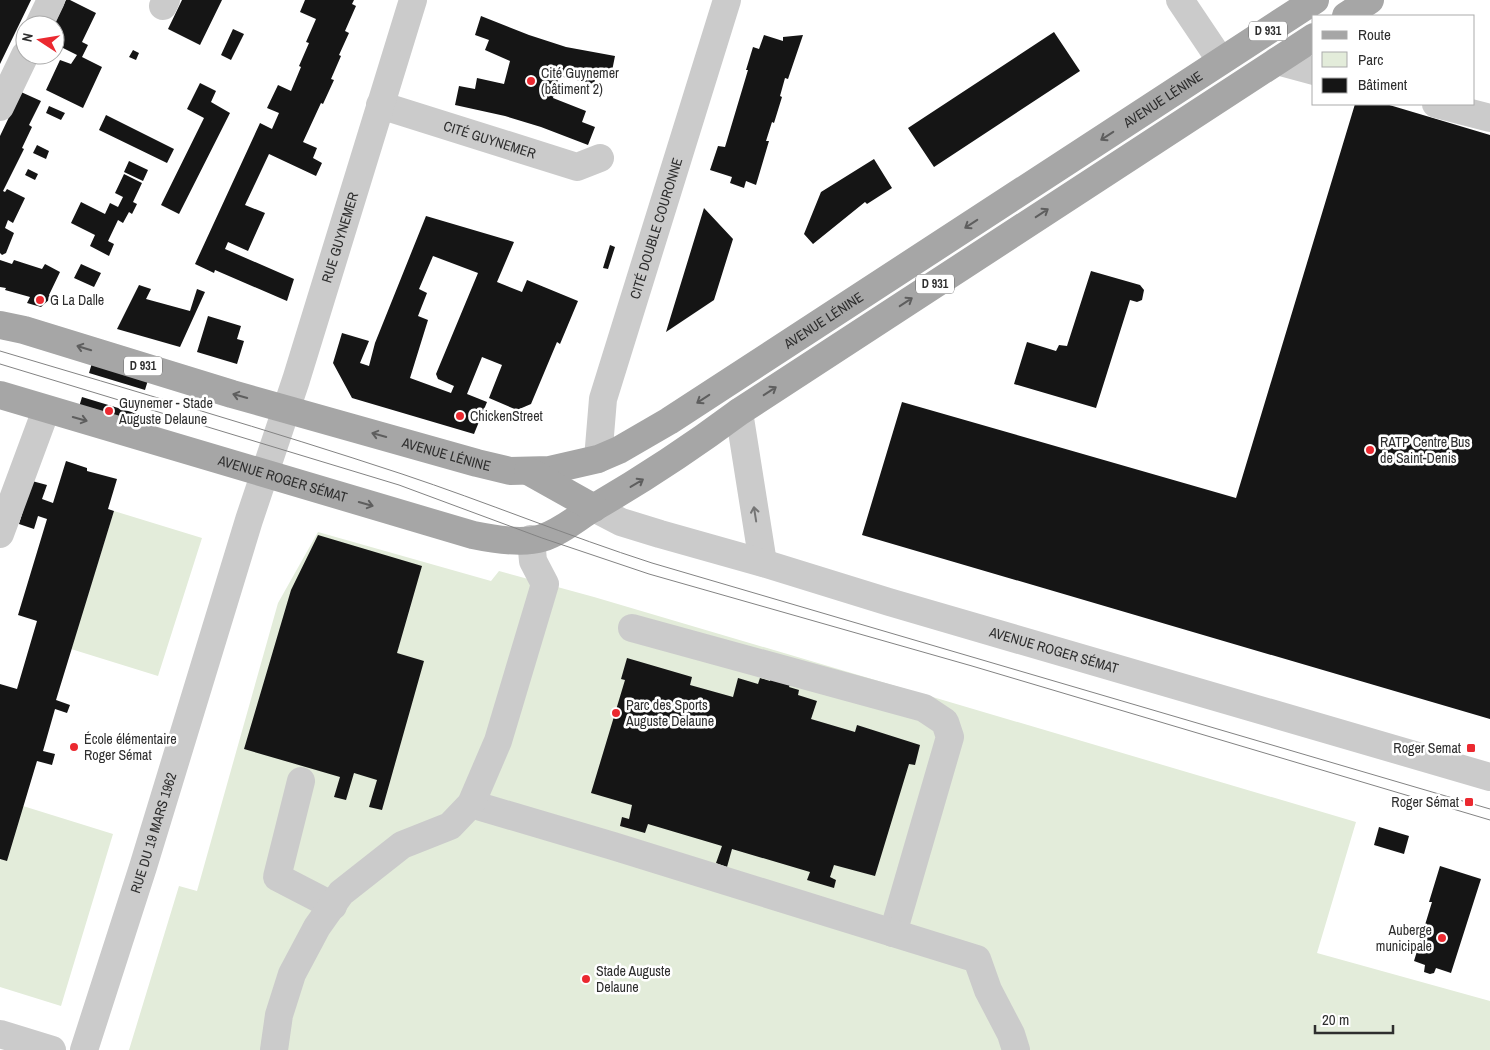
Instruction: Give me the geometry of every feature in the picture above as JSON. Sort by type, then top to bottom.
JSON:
[{"type":"main road","name":"AVENUE LÉNINE","points":[[287,409],[510,471],[550,470],[598,459],[619,450],[669,421],[1315,0]]},
{"type":"main road","points":[[1348,15],[1370,0]]},
{"type":"main road","name":"D 931","points":[[594,508],[638,483],[739,412],[1312,38]]},
{"type":"main road","name":"D 931","points":[[0,325],[24,330],[287,409]]},
{"type":"main road","name":"AVENUE ROGER SÉMAT","points":[[0,395],[264,474],[492,539],[542,538],[594,508]]},
{"type":"main road","points":[[528,471],[594,508]]},
{"type":"street","points":[[44,15],[51,0]]},
{"type":"street","name":"RUE GUYNEMER","points":[[264,474],[287,409],[413,0]]},
{"type":"street","name":"CITÉ DOUBLE COURONNE","points":[[598,459],[603,399],[727,0]]},
{"type":"street","points":[[1180,0],[1221,61]]},
{"type":"street","points":[[1277,61],[1312,70]]},
{"type":"street","points":[[0,107],[20,65]]},
{"type":"street","name":"CITÉ GUYNEMER","points":[[380,105],[577,167],[600,158]]},
{"type":"street","points":[[1440,105],[1490,118]]},
{"type":"street","points":[[0,534],[46,410]]},
{"type":"street","points":[[739,412],[762,563]]},
{"type":"street","name":"RUE DU 19 MARS 1962","points":[[84,1050],[143,867],[264,474]]},
{"type":"street","name":"AVENUE ROGER SÉMAT","points":[[594,508],[620,522],[1490,777]]},
{"type":"street","name":"AVENUE ROGER SÉMAT","points":[[565,525],[620,522]]},
{"type":"street","points":[[274,1050],[279,1015],[292,974],[317,927],[341,893],[402,845],[450,826],[471,804],[498,741],[545,584],[534,561],[531,539]]},
{"type":"street","points":[[632,628],[924,708],[945,722],[950,737],[893,933]]},
{"type":"street","points":[[301,781],[277,877],[333,906]]},
{"type":"street","points":[[471,804],[977,959],[988,990],[1011,1034],[1016,1050]]},
{"type":"street","points":[[0,1034],[52,1050]]},
{"type":"green space","points":[[114,511],[202,538],[158,676],[71,649]]},
{"type":"green space","name":"Parc des Sports Auguste Delaune","points":[[318,532],[491,581],[499,571],[594,597],[1356,822],[1317,953],[1490,1001],[1490,1050],[129,1050],[179,886],[197,891],[278,603]]},
{"type":"green space","points":[[23,806],[113,834],[61,1006],[0,987],[0,861]]},
{"type":"building","points":[[0,0],[31,0],[24,15],[15,15],[15,33],[0,64]]},
{"type":"building","points":[[66,0],[70,0],[96,13],[82,42],[88,45],[82,57],[102,67],[83,108],[46,90],[58,65],[65,65],[65,62],[71,64],[77,55],[65,49],[65,15],[59,15]]},
{"type":"building","points":[[182,0],[222,0],[200,45],[168,29]]},
{"type":"building","points":[[305,0],[354,0],[352,4],[356,6],[345,31],[349,33],[331,79],[334,80],[303,142],[317,148],[313,158],[322,163],[316,176],[269,154],[245,205],[265,213],[248,251],[228,242],[225,249],[294,279],[287,301],[215,270],[214,273],[195,264],[260,123],[272,129],[279,113],[267,108],[278,85],[291,91],[301,67],[299,66],[309,43],[306,42],[316,19],[300,12]]},
{"type":"building","name":"Cité Guynemer (bâtiment 2)","points":[[481,16],[566,47],[615,56],[611,76],[597,73],[594,84],[559,76],[553,98],[586,111],[582,122],[595,127],[588,145],[505,116],[455,105],[459,86],[475,89],[477,78],[504,84],[510,61],[485,50],[489,40],[475,35]]},
{"type":"building","points":[[233,29],[244,34],[231,60],[221,55]]},
{"type":"building","points":[[1054,32],[1080,71],[934,167],[908,128]]},
{"type":"building","points":[[764,35],[783,41],[783,37],[803,35],[788,79],[785,78],[780,96],[782,97],[766,141],[769,141],[756,185],[746,181],[744,188],[730,183],[732,177],[710,170],[718,146],[725,147],[753,47],[759,49]]},
{"type":"building","points":[[133,50],[139,53],[136,60],[129,57]]},
{"type":"building","points":[[200,83],[216,91],[211,102],[230,113],[179,214],[161,205],[204,118],[187,109]]},
{"type":"building","points":[[21,92],[41,101],[29,125],[32,127],[22,148],[24,149],[3,191],[5,192],[7,189],[25,198],[13,223],[8,220],[5,228],[14,233],[6,253],[2,255],[0,253],[0,136]]},
{"type":"building","name":"RATP Centre Bus de Saint-Denis","points":[[1355,105],[1389,105],[1490,135],[1490,719],[862,535],[902,402],[1236,498]]},
{"type":"building","points":[[49,106],[65,113],[61,120],[46,113]]},
{"type":"building","points":[[106,115],[174,149],[167,163],[99,130]]},
{"type":"building","points":[[37,145],[49,151],[46,159],[33,153]]},
{"type":"building","points":[[874,159],[892,188],[867,204],[865,202],[813,244],[804,234],[821,192]]},
{"type":"building","points":[[129,161],[148,170],[143,181],[124,172]]},
{"type":"building","points":[[28,169],[38,174],[35,180],[25,175]]},
{"type":"building","points":[[124,174],[142,183],[133,202],[137,204],[132,214],[129,212],[123,223],[118,220],[108,241],[114,244],[109,256],[90,246],[95,235],[71,223],[81,202],[105,214],[110,203],[118,207],[123,197],[115,193]]},
{"type":"building","points":[[704,208],[733,239],[714,300],[666,332]]},
{"type":"building","points":[[426,216],[514,242],[497,282],[522,292],[527,280],[578,301],[560,344],[557,342],[531,404],[517,410],[489,398],[502,365],[482,357],[467,394],[487,402],[474,434],[352,398],[333,363],[342,333],[369,341],[360,363],[369,366],[375,343]],"holes":[[[433,256],[478,273],[436,374],[438,379],[454,386],[451,393],[410,378],[428,320],[418,316],[427,293],[419,289]]]},
{"type":"building","points":[[610,245],[615,247],[608,269],[603,268]]},
{"type":"building","points":[[0,260],[12,264],[14,260],[42,269],[45,264],[60,272],[49,295],[52,297],[41,307],[27,303],[30,297],[0,287]]},
{"type":"building","points":[[81,264],[101,273],[94,287],[74,278]]},
{"type":"building","points":[[1091,271],[1140,285],[1144,290],[1142,300],[1137,302],[1130,300],[1096,408],[1014,384],[1027,342],[1056,351],[1059,345],[1067,346]]},
{"type":"building","points":[[139,285],[151,289],[146,299],[190,311],[197,289],[205,292],[180,347],[117,329]]},
{"type":"building","points":[[208,316],[241,326],[237,339],[244,341],[237,364],[197,352]]},
{"type":"building","points":[[92,363],[148,380],[145,390],[89,373]]},
{"type":"building","name":"Guynemer - Stade Auguste Delaune","points":[[82,397],[138,414],[136,424],[79,407]]},
{"type":"building","points":[[66,461],[87,468],[87,471],[117,479],[108,509],[114,511],[56,700],[70,705],[67,713],[55,709],[43,751],[55,754],[52,765],[37,761],[7,861],[0,859],[0,684],[17,689],[37,621],[18,615],[47,519],[38,516],[34,529],[19,524],[32,481],[47,485],[42,499],[53,503]]},
{"type":"building","points":[[318,535],[422,566],[397,653],[424,661],[382,810],[369,807],[377,780],[354,773],[346,800],[334,797],[340,777],[244,749],[291,590]]},
{"type":"building","points":[[627,658],[692,677],[690,685],[733,697],[738,678],[758,684],[760,678],[770,681],[773,672],[792,677],[789,687],[799,690],[798,695],[817,701],[811,719],[855,732],[857,725],[920,745],[915,765],[909,764],[875,876],[834,865],[830,877],[836,880],[834,888],[807,880],[810,872],[732,849],[727,867],[716,863],[722,846],[648,824],[645,833],[620,826],[622,817],[629,819],[632,805],[591,793],[625,680],[621,679]]},
{"type":"building","points":[[1379,827],[1409,836],[1404,854],[1374,845]]},
{"type":"building","name":"Auberge municipale","points":[[1440,866],[1481,879],[1451,973],[1436,968],[1434,973],[1430,974],[1424,972],[1425,965],[1414,961],[1432,902],[1429,902]]},
{"type":"tram line","points":[[0,351],[352,458],[652,563],[1490,809]]},
{"type":"tram line","points":[[0,364],[399,485],[542,538],[649,574],[972,666],[1490,820]]},
{"type":"place","name":"Cité Guynemer (bâtiment 2)","points":[[531,81]]},
{"type":"place","name":"G La Dalle","points":[[40,300]]},
{"type":"place","name":"Guynemer - Stade Auguste Delaune","points":[[109,411]]},
{"type":"place","name":"ChickenStreet","points":[[460,416]]},
{"type":"place","name":"RATP Centre Bus de Saint-Denis","points":[[1370,450]]},
{"type":"place","name":"Parc des Sports Auguste Delaune","points":[[616,713]]},
{"type":"place","name":"École élémentaire Roger Sémat","points":[[74,747]]},
{"type":"place","name":"Roger Semat","points":[[1471,748]]},
{"type":"place","name":"Roger Sémat","points":[[1469,802]]},
{"type":"place","name":"Auberge municipale","points":[[1442,938]]},
{"type":"place","name":"Stade Auguste Delaune","points":[[586,979]]}]
